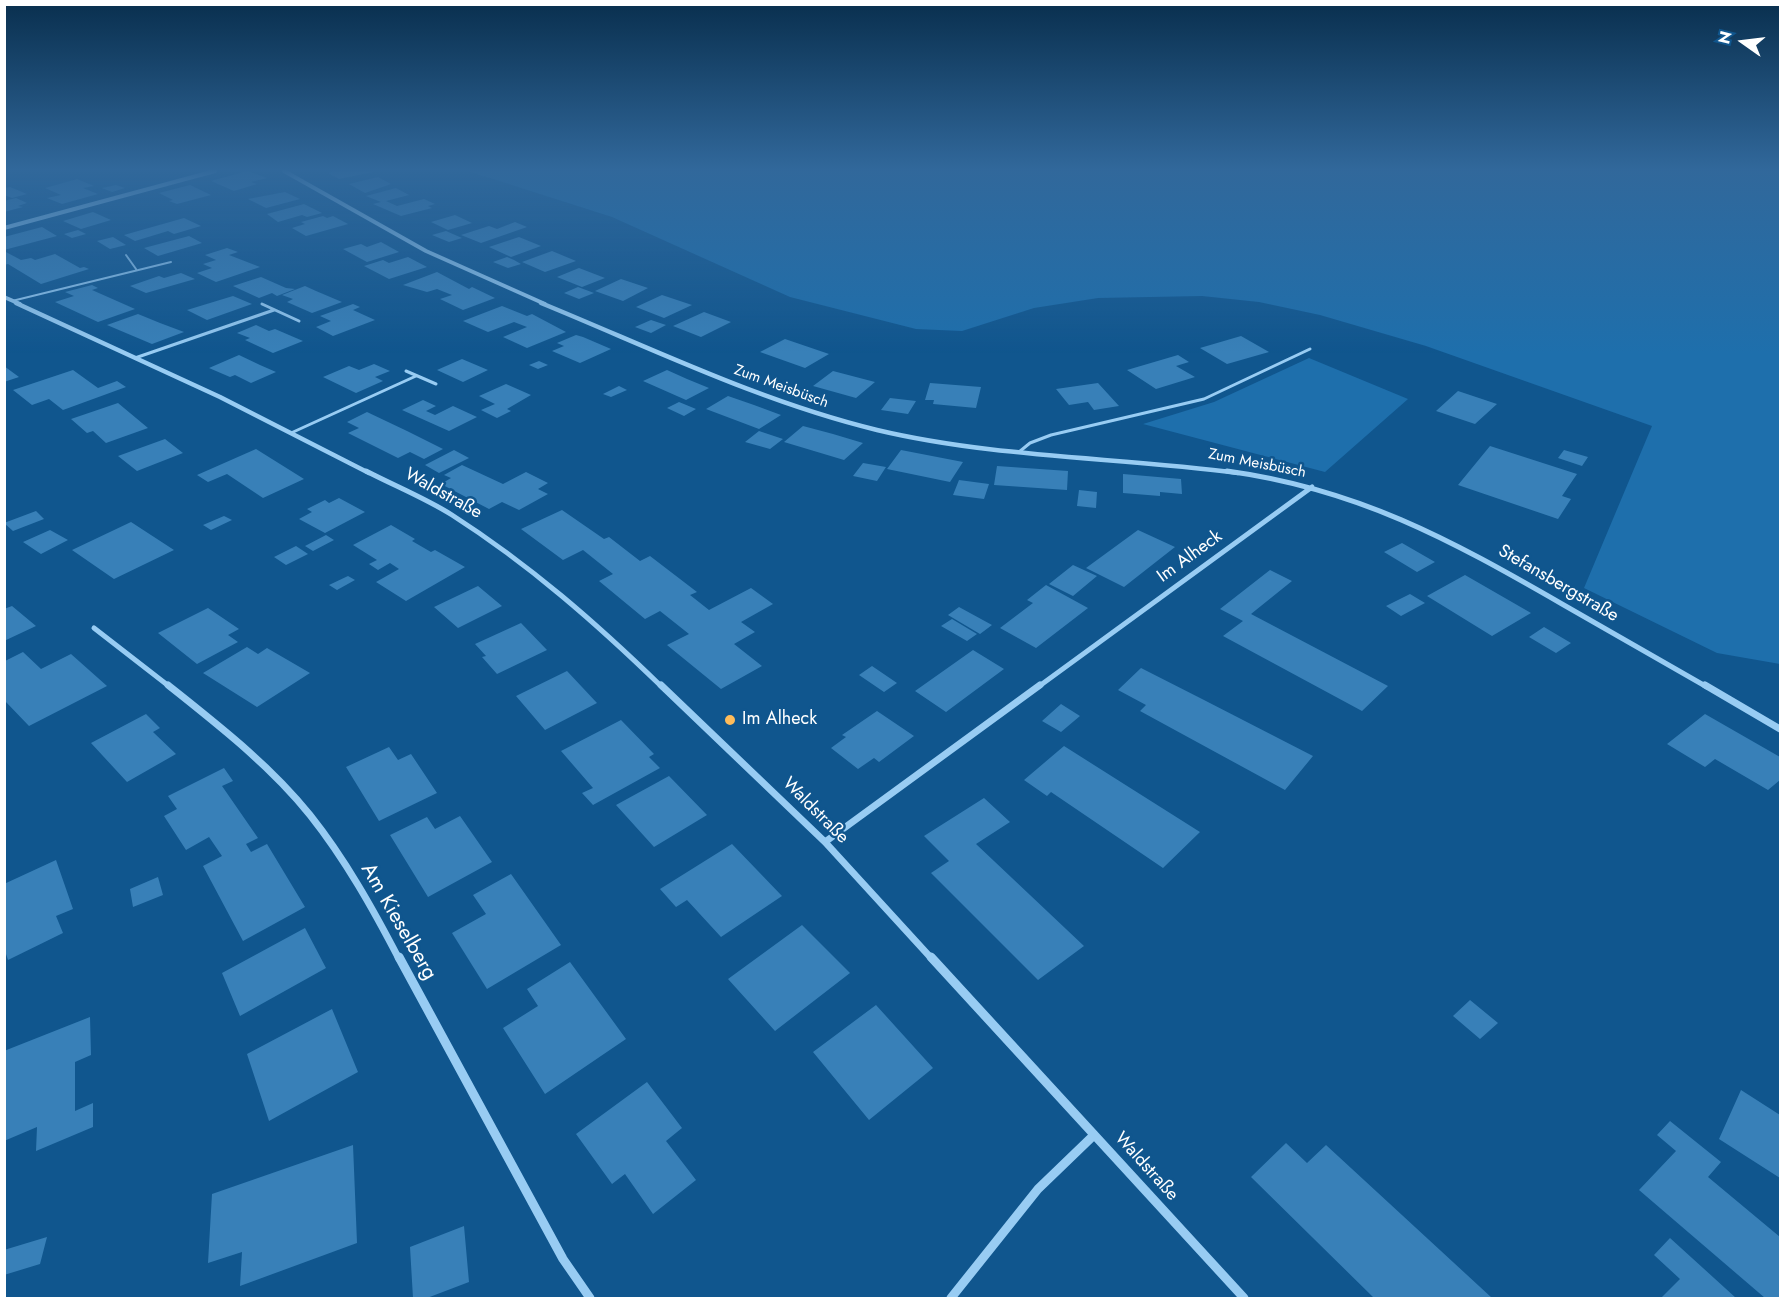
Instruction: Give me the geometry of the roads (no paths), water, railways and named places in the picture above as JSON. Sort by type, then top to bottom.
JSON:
[{"type":"street","name":"Zum Meisbüsch","points":[[389,232],[429,253],[753,391],[816,414],[873,429],[968,446],[1193,465],[1253,473],[1312,487]]},
{"type":"street","name":"Waldstraße","points":[[4,297],[291,433],[450,514],[504,550],[588,616],[825,842],[1244,1299]]},
{"type":"street","name":"Im Alheck","points":[[825,842],[1312,487]]},
{"type":"street","name":"Stefansbergstraße","points":[[1312,487],[1392,513],[1433,532],[1780,729]]},
{"type":"street","name":"Am Kieselberg","points":[[94,628],[194,707],[258,762],[289,791],[315,821],[366,899],[563,1259],[590,1299]]},
{"type":"street","points":[[951,1299],[1038,1189],[1094,1135]]},
{"type":"lane","points":[[126,255],[136,268]]},
{"type":"lane","points":[[12,301],[136,268],[171,262]]},
{"type":"lane","points":[[262,304],[299,321]]},
{"type":"lane","points":[[135,358],[274,309]]},
{"type":"lane","points":[[1019,452],[1029,443],[1051,435],[1204,399],[1310,349]]},
{"type":"lane","points":[[406,371],[436,384]]},
{"type":"lane","points":[[291,433],[416,376]]},
{"type":"place","name":"Im Alheck","points":[[730,720]]}]
